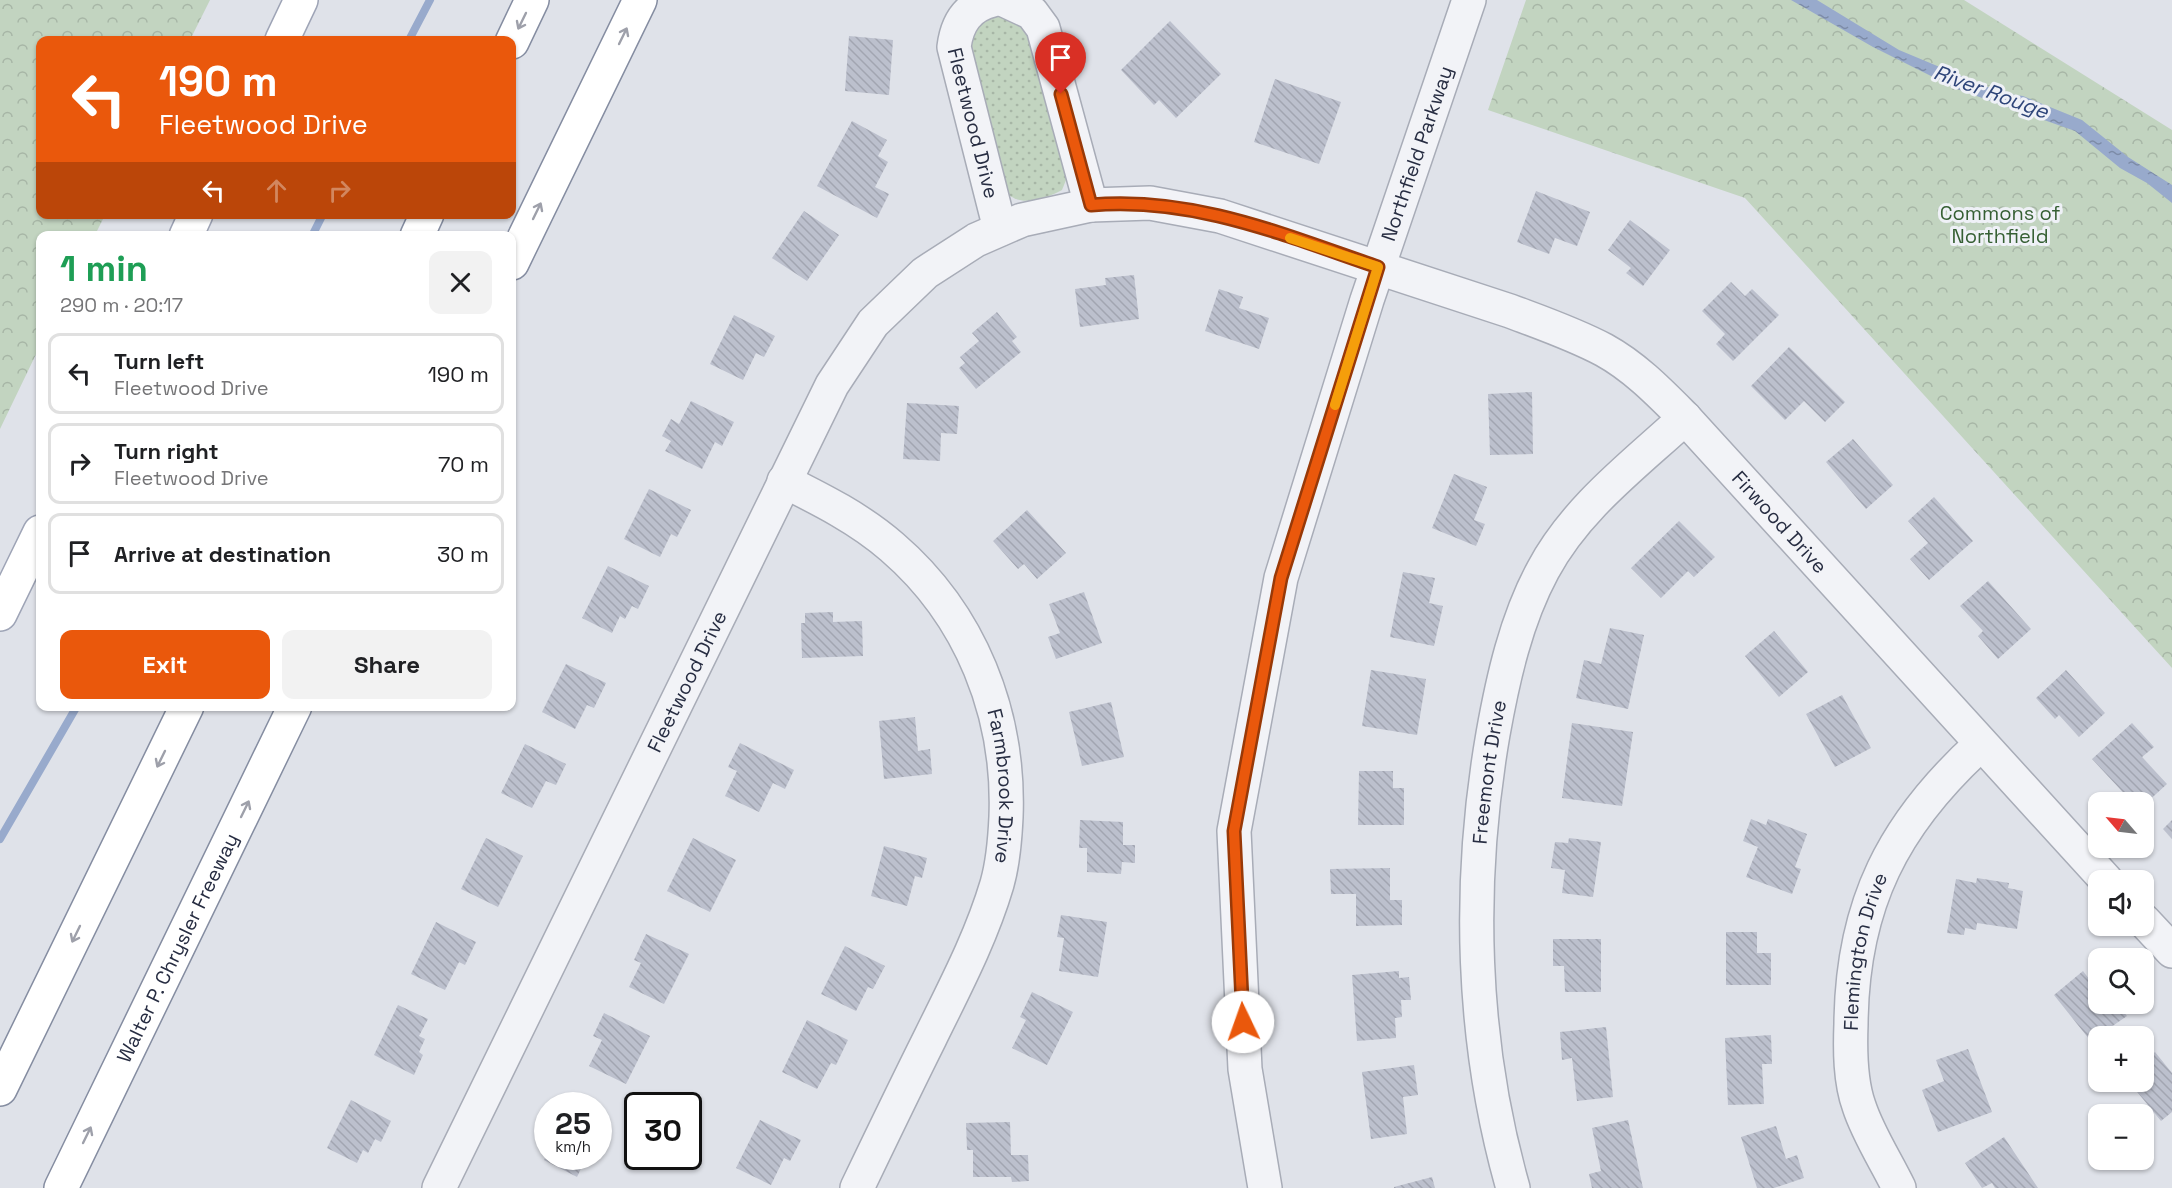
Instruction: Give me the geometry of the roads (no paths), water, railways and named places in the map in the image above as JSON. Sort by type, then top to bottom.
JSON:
[{"type":"main road","points":[[284,36],[302,0]]},
{"type":"main road","points":[[515,36],[532,0]]},
{"type":"main road","points":[[516,255],[640,0]]},
{"type":"main road","points":[[0,614],[36,540]]},
{"type":"main road","points":[[0,1089],[185,711]]},
{"type":"main road","name":"Walter P. Chrysler Freeway","points":[[61,1188],[293,711]]},
{"type":"street","name":"Fleetwood Drive","points":[[993,0],[984,2],[965,16],[959,24],[954,47],[1000,229]]},
{"type":"street","points":[[1004,0],[1032,13],[1043,28],[1091,205]]},
{"type":"street","name":"Northfield Parkway","points":[[1265,1188],[1245,1070],[1234,831],[1281,578],[1378,267],[1469,0]]},
{"type":"street","name":"Fleetwood Drive","points":[[439,1188],[832,385],[873,324],[925,273],[950,255],[1000,229],[1057,210],[1091,205],[1150,203],[1187,207],[1378,267]]},
{"type":"street","name":"Firwood Drive","points":[[1378,267],[1541,322],[1587,341],[1624,363],[1656,389],[2097,870]]},
{"type":"street","name":"Freemont Drive","points":[[1513,1188],[1493,1101],[1478,984],[1477,944],[1482,810],[1499,701],[1511,651],[1526,608],[1543,570],[1560,543],[1603,492],[1685,418]]},
{"type":"street","name":"Farmbrook Drive","points":[[784,481],[864,525],[892,547],[931,587],[962,631],[979,662],[994,703],[1002,742],[1006,796],[1005,837],[997,881],[983,925],[960,978],[856,1188]]},
{"type":"street","name":"Flemington Drive","points":[[1899,1188],[1858,1105],[1850,1053],[1854,964],[1862,923],[1889,857],[1920,808],[1958,765],[1981,744]]},
{"type":"street","points":[[2154,932],[2172,951]]},
{"type":"water","name":"River Rouge","points":[[1791,0],[1817,0],[1899,50],[2002,93],[2023,96],[2082,120],[2128,157],[2172,185],[2172,203],[2147,183],[2120,168],[2075,131],[1957,89],[1873,47]]},
{"type":"waterway","points":[[411,36],[430,0]]},
{"type":"waterway","points":[[314,231],[320,219]]},
{"type":"waterway","points":[[0,839],[74,711]]},
{"type":"park label","name":"Commons of Northfield","points":[[2000,224]]}]
